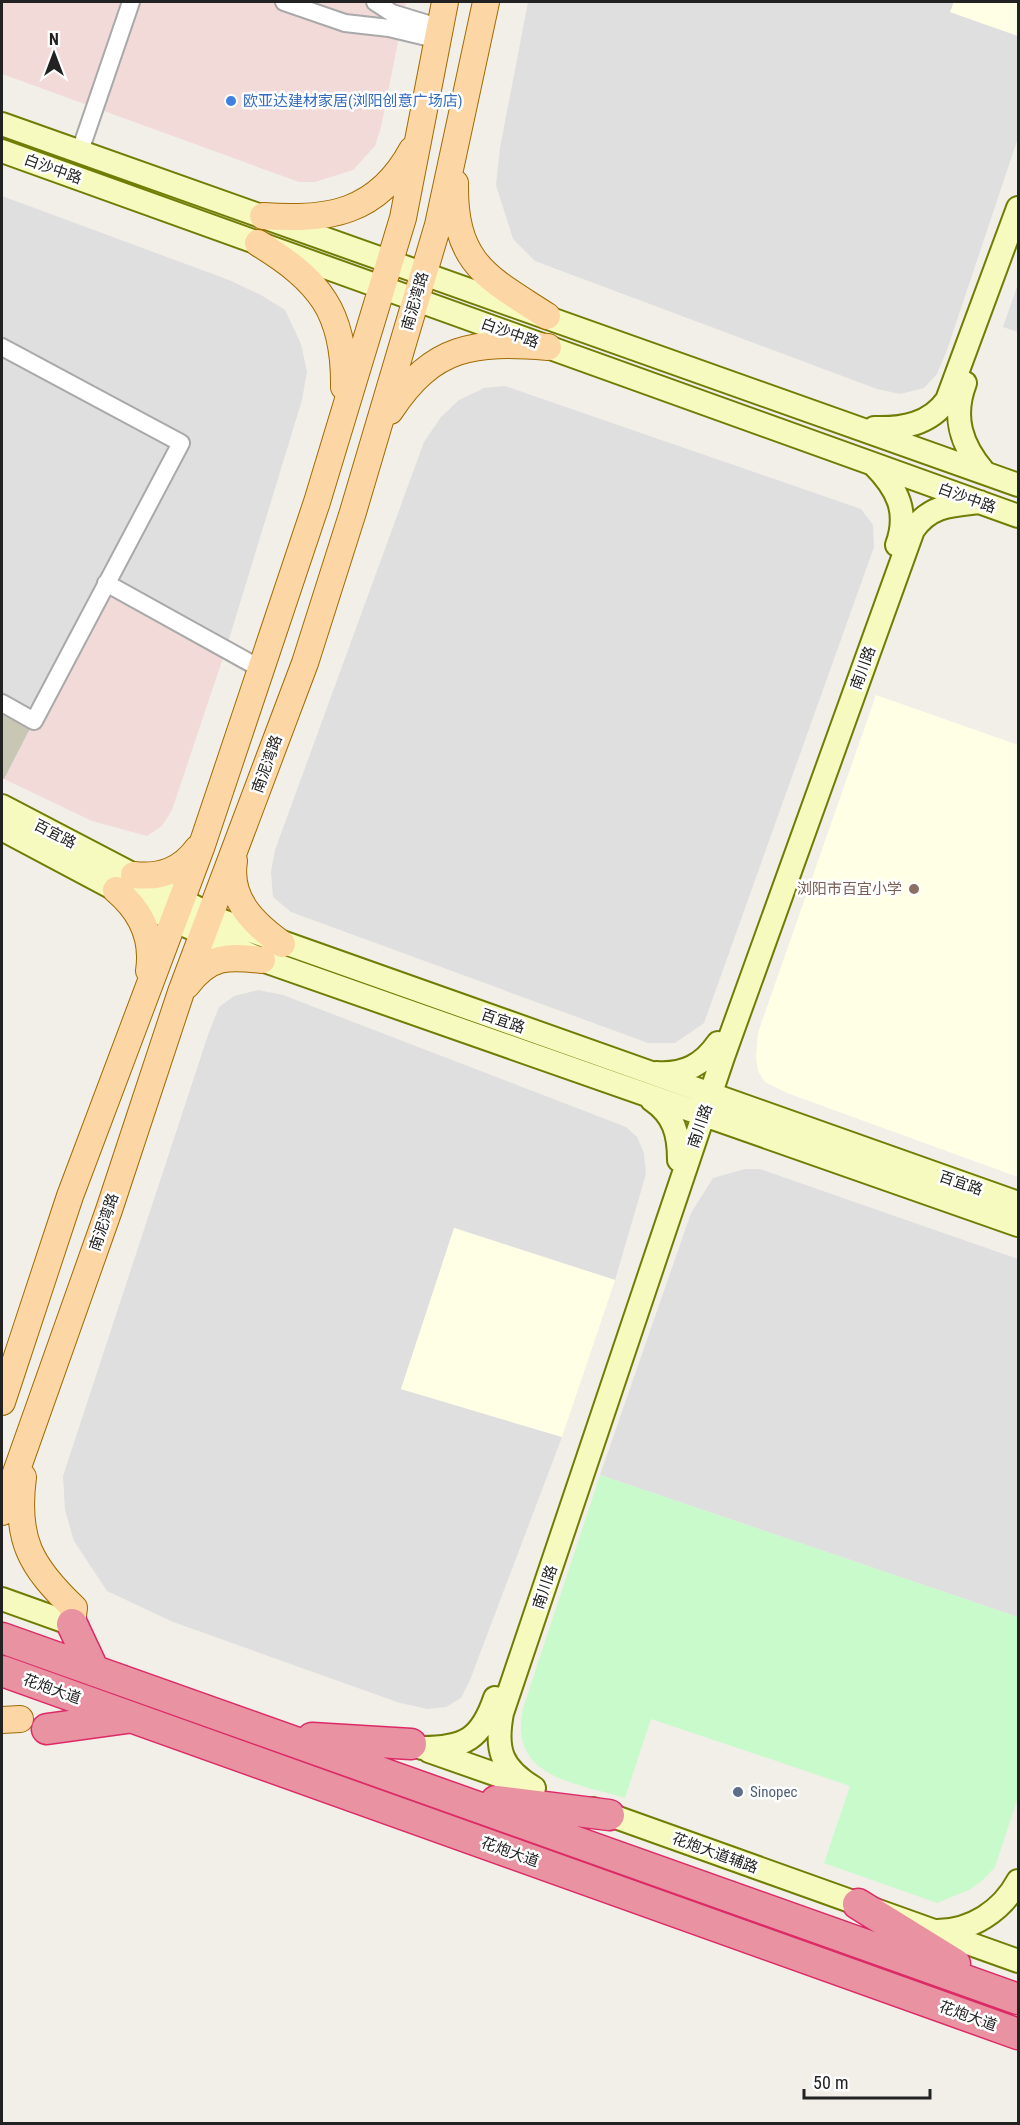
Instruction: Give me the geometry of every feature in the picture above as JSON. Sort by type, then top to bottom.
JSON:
[{"type":"highway","points":[[72,1623],[94,1671]]},
{"type":"highway","name":"花炮大道","points":[[2,1638],[1011,1996]]},
{"type":"highway","name":"花炮大道","points":[[2,1671],[1018,2034]]},
{"type":"highway","points":[[18,1720],[132,1717]]},
{"type":"highway","points":[[279,1736],[417,1746]]},
{"type":"highway","points":[[442,1795],[609,1815]]},
{"type":"highway","points":[[858,1904],[1011,1996]]},
{"type":"main road","points":[[2,1402],[70,1196],[202,843],[344,414],[403,218],[445,2]]},
{"type":"main road","name":"南泥湾路","points":[[2,1512],[109,1210],[179,998],[304,663],[377,431],[438,225],[486,2]]},
{"type":"main road","points":[[263,216],[305,218],[345,211],[383,188],[397,174],[420,137]]},
{"type":"main road","points":[[456,144],[457,212],[472,260],[494,281],[547,316]]},
{"type":"main road","points":[[258,243],[280,256],[311,284],[335,317],[344,356],[344,414]]},
{"type":"main road","points":[[377,431],[412,380],[441,357],[461,348],[479,345],[548,347]]},
{"type":"main road","points":[[147,987],[150,964],[147,932],[125,882],[171,872],[184,864],[202,843]]},
{"type":"main road","points":[[236,850],[234,883],[242,907],[257,925],[282,944]]},
{"type":"main road","points":[[179,998],[188,983],[211,962],[238,957],[262,960]]},
{"type":"main road","points":[[28,1437],[22,1484],[23,1533],[31,1558],[43,1577],[74,1608],[72,1623]]},
{"type":"street","points":[[80,151],[131,2]]},
{"type":"street","points":[[284,2],[345,23],[440,34]]},
{"type":"street","points":[[375,2],[392,13],[440,34]]},
{"type":"street","name":"白沙中路","points":[[2,124],[1018,485]]},
{"type":"street","name":"白沙中路","points":[[2,151],[1018,516]]},
{"type":"street","points":[[860,428],[892,429],[910,425],[939,410],[954,385],[1018,208]]},
{"type":"street","points":[[984,472],[966,449],[960,433],[958,404],[1018,236]]},
{"type":"street","points":[[2,346],[181,443],[33,721],[2,704]]},
{"type":"street","name":"南川路","points":[[417,1746],[438,1748],[464,1742],[481,1730],[486,1723],[903,529],[898,498],[887,479],[873,464]]},
{"type":"street","name":"南川路","points":[[722,1046],[913,530],[928,513],[939,507],[980,502]]},
{"type":"street","points":[[106,583],[261,669]]},
{"type":"street","name":"百宜路","points":[[2,806],[125,882],[207,925],[262,960],[646,1095],[703,1104],[1018,1203]]},
{"type":"street","name":"百宜路","points":[[2,829],[125,882]]},
{"type":"street","name":"百宜路","points":[[207,925],[282,944],[647,1072],[703,1104]]},
{"type":"street","points":[[646,1095],[667,1112],[674,1124],[684,1159],[715,1134],[749,1120],[730,1086],[722,1046],[687,1070],[647,1072]]},
{"type":"street","name":"百宜路","points":[[749,1120],[1018,1225]]},
{"type":"street","name":"南川路","points":[[534,1788],[511,1771],[501,1754],[498,1741],[502,1713],[684,1159]]},
{"type":"street","points":[[2,1599],[72,1623]]},
{"type":"street","name":"花炮大道辅路","points":[[417,1746],[1018,1961]]},
{"type":"street","points":[[934,1931],[951,1931],[980,1920],[995,1911],[1018,1881]]},
{"type":"shaded area","name":"欧亚达建材家居(浏阳创意广场店)","points":[[2,2],[406,2],[381,127],[375,146],[353,170],[315,182],[299,182],[2,74]]},
{"type":"shaded area","points":[[528,2],[954,2],[951,12],[1018,36],[1018,138],[947,350],[937,374],[924,388],[900,394],[877,389],[535,261],[513,239],[496,185],[500,148]]},
{"type":"shaded area","points":[[954,2],[1018,2],[1018,36],[950,12]]},
{"type":"shaded area","points":[[2,196],[229,280],[261,295],[285,310],[301,344],[307,372],[302,400],[226,649],[34,721],[2,703]]},
{"type":"shaded area","points":[[1018,284],[1018,332],[1003,327]]},
{"type":"shaded area","points":[[505,386],[861,509],[873,525],[874,547],[704,1023],[675,1043],[648,1043],[291,912],[273,897],[271,872],[275,850],[424,442],[441,417],[459,400],[484,388]]},
{"type":"shaded area","points":[[106,583],[226,649],[172,810],[162,826],[147,836],[92,821],[4,779]]},
{"type":"shaded area","name":"浏阳市百宜小学","points":[[876,695],[1018,745],[1018,1177],[787,1093],[765,1082],[758,1071],[756,1058],[758,1033]]},
{"type":"shaded area","points":[[2,703],[34,721],[4,779],[2,778]]},
{"type":"shaded area","points":[[258,990],[283,995],[626,1127],[637,1137],[644,1153],[646,1174],[615,1280],[455,1228],[401,1389],[562,1437],[470,1680],[461,1698],[446,1707],[428,1709],[400,1703],[173,1622],[107,1591],[74,1541],[65,1510],[63,1476],[208,1035],[219,1007],[234,996]]},
{"type":"shaded area","points":[[745,1169],[760,1169],[1018,1259],[1018,1617],[600,1475],[691,1213],[713,1178]]},
{"type":"shaded area","points":[[454,1228],[615,1280],[562,1437],[401,1389]]},
{"type":"green space","points":[[600,1475],[1018,1617],[1018,1797],[995,1867],[984,1879],[971,1889],[937,1903],[824,1863],[850,1786],[651,1719],[625,1798],[566,1781],[535,1763],[525,1749],[521,1731],[523,1708]]},
{"type":"place","name":"欧亚达建材家居(浏阳创意广场店)","points":[[231,101]]},
{"type":"place","name":"浏阳市百宜小学","points":[[914,889]]},
{"type":"place","name":"Sinopec","points":[[738,1792]]}]
